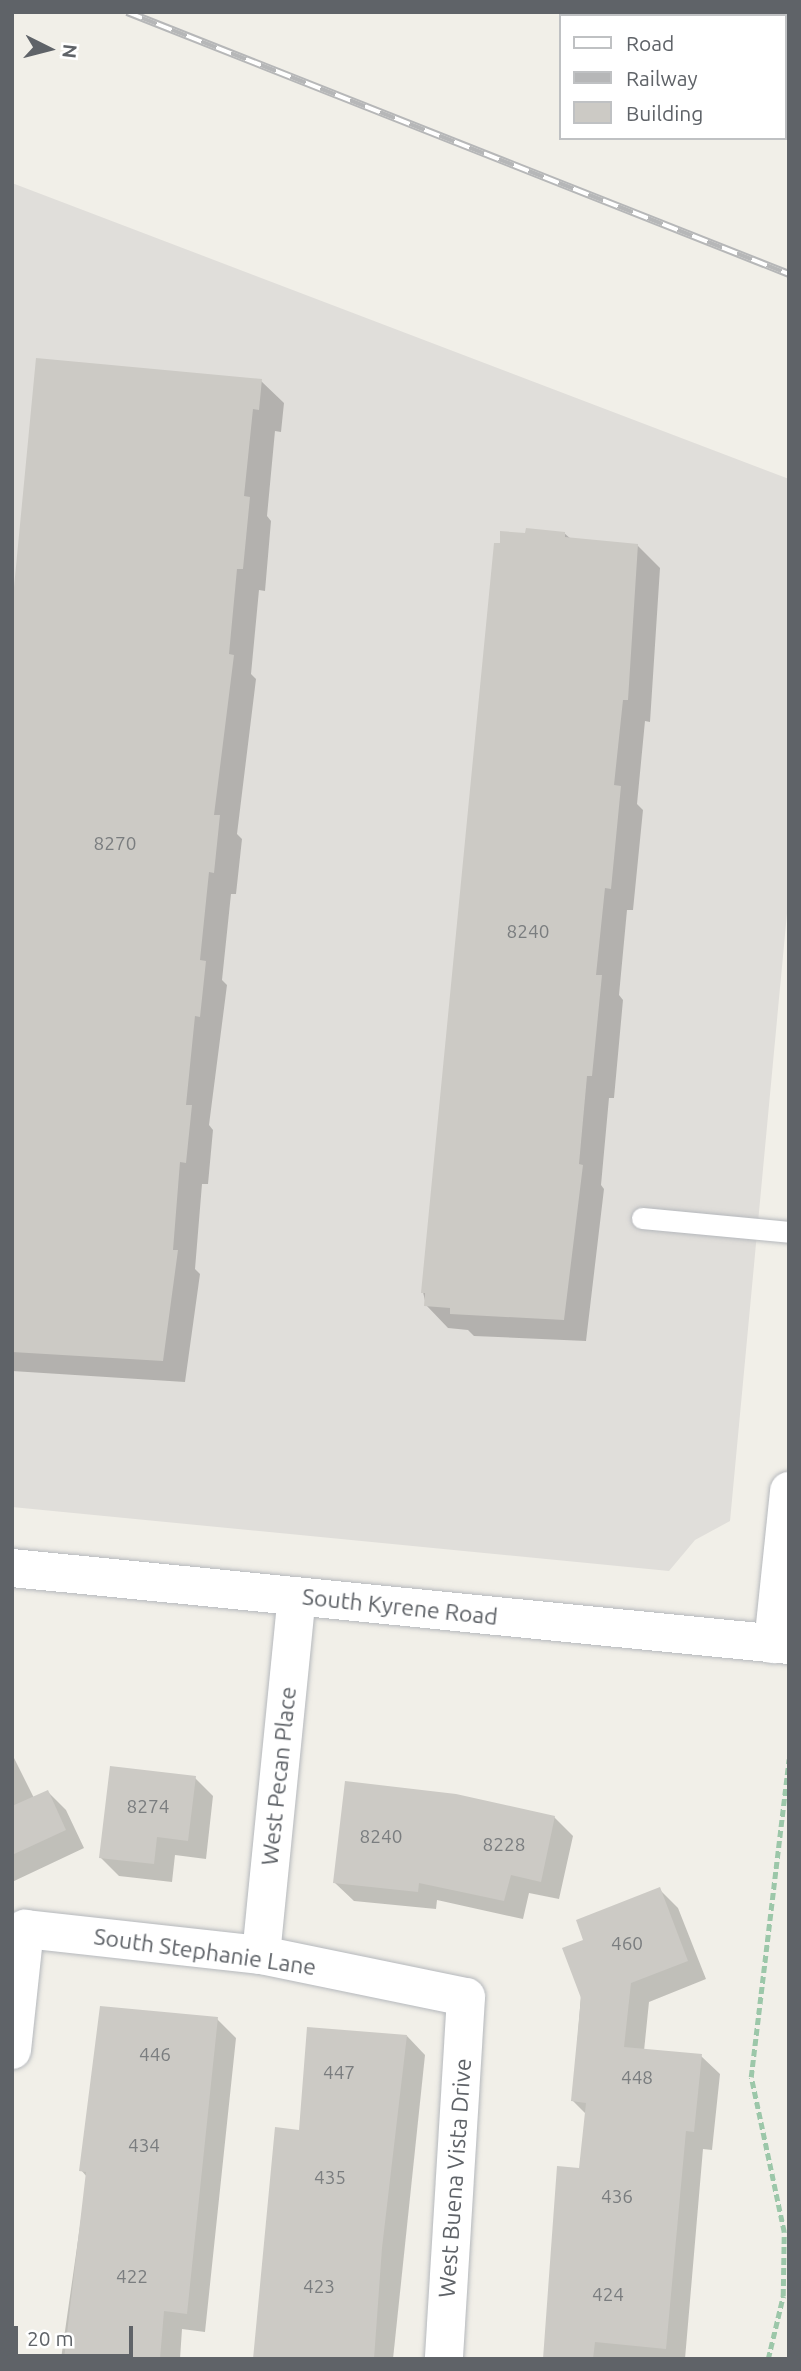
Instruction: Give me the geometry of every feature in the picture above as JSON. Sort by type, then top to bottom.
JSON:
[{"type":"street","points":[[781,1644],[789,1491]]},
{"type":"street","name":"South Kyrene Road","points":[[12,1568],[781,1644]]},
{"type":"street","name":"West Pecan Place","points":[[261,1955],[297,1597]]},
{"type":"street","name":"South Stephanie Lane","points":[[12,2050],[25,1929],[261,1955],[466,1997]]},
{"type":"street","name":"West Buena Vista Drive","points":[[444,2359],[466,1997]]},
{"type":"lane","points":[[642,1218],[789,1232]]},
{"type":"path","points":[[768,2359],[783,2296],[784,2232],[751,2077],[789,1759]]},
{"type":"shaded area","points":[[12,183],[789,479],[789,892],[730,1521],[695,1540],[669,1571],[12,1507]]},
{"type":"green space","points":[[600,12],[789,12],[789,86],[787,14]]},
{"type":"building","points":[[36,358],[262,379],[259,410],[253,409],[244,496],[250,497],[243,569],[237,569],[229,654],[234,655],[214,815],[220,815],[214,873],[209,872],[200,960],[206,961],[200,1017],[195,1016],[186,1105],[192,1105],[186,1163],[180,1162],[173,1250],[178,1250],[163,1361],[12,1352],[12,608]]},
{"type":"building","points":[[526,528],[565,532],[565,537],[638,544],[628,700],[623,700],[614,785],[621,786],[611,889],[605,888],[596,975],[602,975],[592,1076],[587,1076],[579,1164],[583,1165],[564,1320],[450,1314],[450,1308],[424,1306],[425,1293],[421,1293],[494,543],[500,543],[500,531],[525,533]]},
{"type":"building","points":[[110,1766],[196,1776],[188,1841],[157,1837],[154,1864],[99,1858]]},
{"type":"building","points":[[345,1781],[456,1794],[555,1816],[541,1882],[511,1875],[504,1901],[419,1883],[418,1892],[333,1883]]},
{"type":"building","points":[[48,1790],[66,1830],[12,1855],[12,1806]]},
{"type":"building","points":[[660,1887],[688,1961],[631,1983],[624,2047],[702,2054],[694,2132],[686,2131],[666,2349],[595,2342],[593,2359],[543,2359],[557,2166],[579,2168],[586,2103],[571,2101],[581,1998],[562,1948],[583,1940],[576,1920]]},
{"type":"building","points":[[100,2006],[218,2017],[187,2314],[164,2311],[160,2359],[64,2359],[86,2172],[79,2171]]},
{"type":"building","points":[[307,2027],[407,2035],[382,2248],[374,2359],[253,2359],[275,2127],[299,2130]]},
{"type":"railway","points":[[127,12],[789,274]]}]
